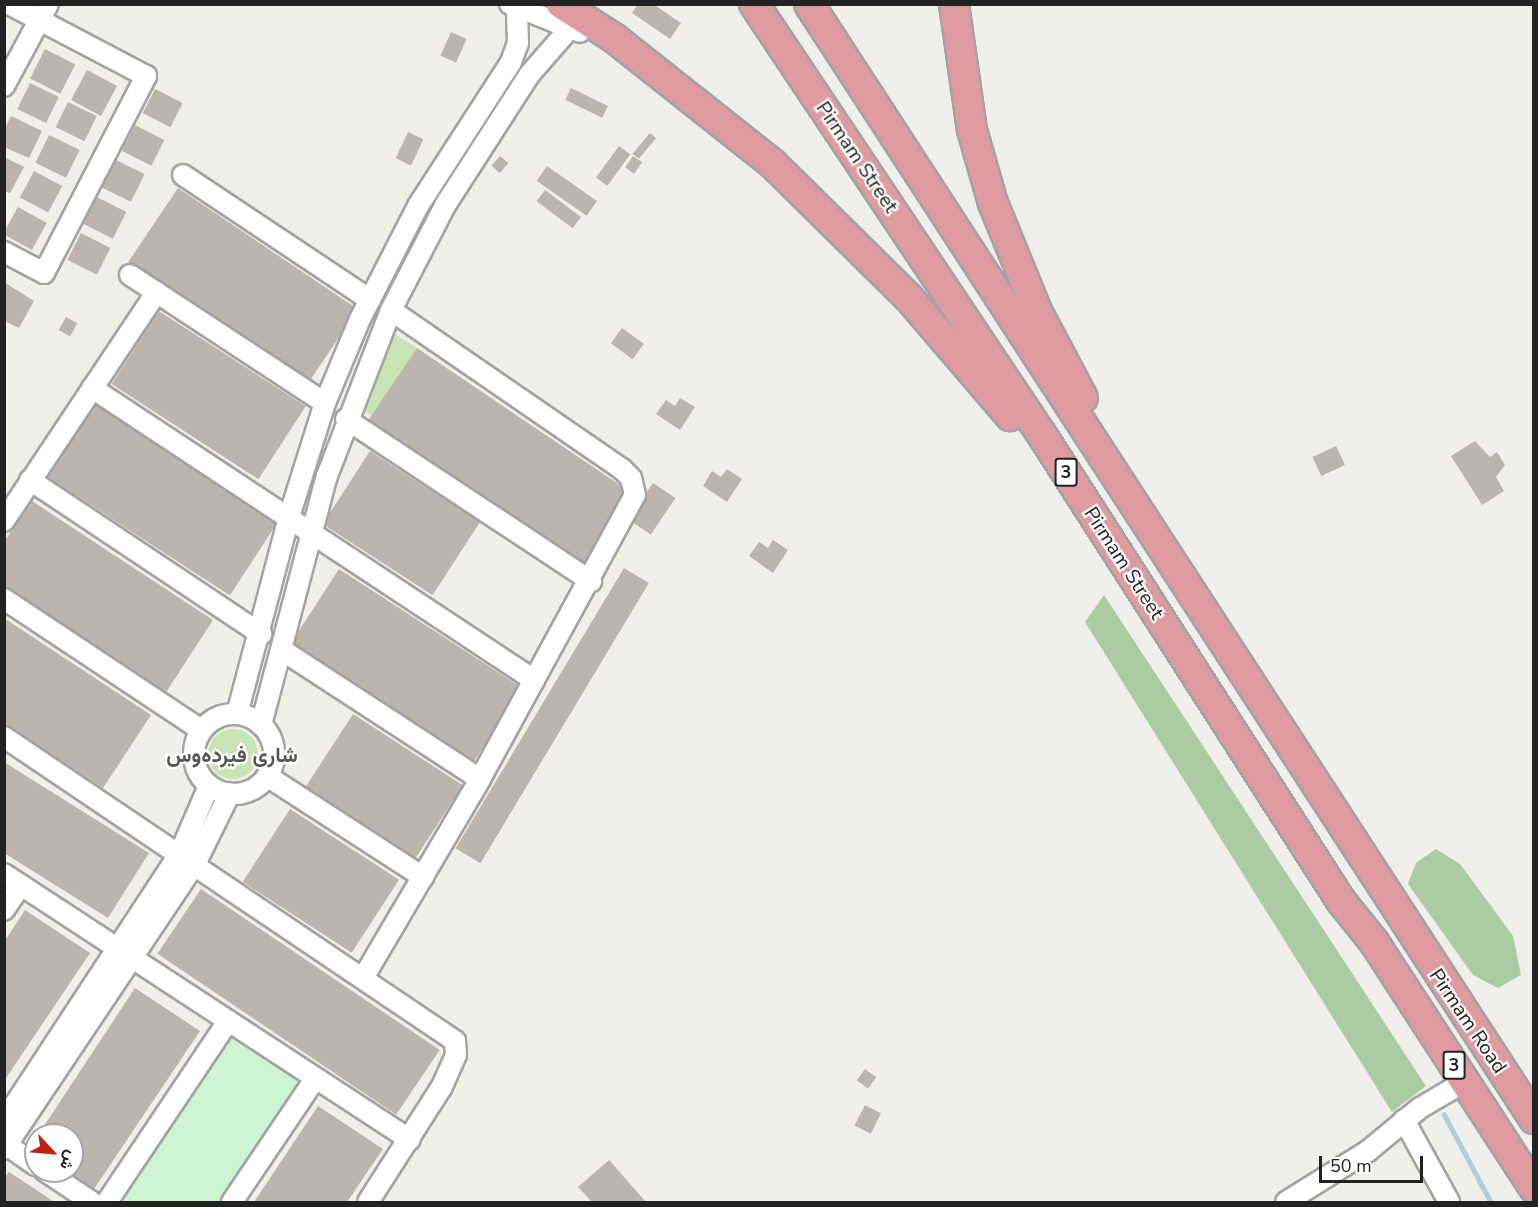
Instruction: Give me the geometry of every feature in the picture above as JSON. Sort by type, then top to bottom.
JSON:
[{"type":"highway","name":"Pirmam Street","points":[[754,4],[1042,435],[1341,901],[1374,942]]},
{"type":"highway","name":"Pirmam Street","points":[[809,4],[1403,923]]},
{"type":"highway","points":[[954,4],[972,130],[993,203],[1038,313],[1084,401],[1087,436]]},
{"type":"highway","points":[[565,16],[614,38],[773,164],[908,297],[1014,420],[1042,435]]},
{"type":"highway","name":"Pirmam Road","points":[[1403,923],[1533,1119]]},
{"type":"highway","name":"Pirmam Road","points":[[1374,942],[1533,1188]]},
{"type":"street","points":[[4,252],[44,273],[146,76],[44,12],[9,4]]},
{"type":"street","points":[[237,714],[261,634],[290,517],[325,403],[369,300],[418,206],[511,62],[518,43],[513,6],[565,16],[446,204],[391,310],[346,419],[311,534],[261,725]]},
{"type":"street","points":[[4,86],[44,12]]},
{"type":"street","points":[[183,175],[369,300]]},
{"type":"street","points":[[130,275],[325,403]]},
{"type":"street","points":[[4,521],[157,292]]},
{"type":"street","points":[[363,978],[480,779],[591,580],[633,502],[635,488],[631,478],[391,310]]},
{"type":"street","points":[[93,388],[534,680]]},
{"type":"street","points":[[346,419],[591,580]]},
{"type":"street","points":[[30,480],[261,634]]},
{"type":"street","points":[[4,599],[201,730]]},
{"type":"street","points":[[282,650],[480,779]]},
{"type":"street","points":[[237,714],[261,725],[271,739],[274,752],[267,776],[245,792],[230,793],[210,786],[194,760],[201,730],[218,717],[237,714]]},
{"type":"street","points":[[4,737],[188,858],[455,1041],[453,1063],[410,1140],[368,1203]]},
{"type":"street","points":[[267,776],[423,877]]},
{"type":"street","points":[[188,858],[210,786]]},
{"type":"street","points":[[24,1158],[5,1146],[230,793]]},
{"type":"street","points":[[4,874],[410,1140]]},
{"type":"street","points":[[4,910],[21,885]]},
{"type":"street","points":[[4,1121],[126,953]]},
{"type":"street","points":[[107,1203],[228,1021]]},
{"type":"street","points":[[232,1203],[315,1079]]},
{"type":"street","points":[[1286,1203],[1368,1151],[1404,1120],[1464,1082]]},
{"type":"street","points":[[1404,1120],[1449,1203]]},
{"type":"street","points":[[63,1183],[92,1203]]},
{"type":"green space","points":[[392,332],[417,348],[372,416],[363,410]]},
{"type":"green space","points":[[1104,595],[1426,1086],[1392,1112],[1085,622]]},
{"type":"green space","points":[[228,729],[238,729],[251,736],[258,749],[258,759],[251,772],[238,779],[228,779],[219,775],[212,768],[208,759],[208,749],[212,740],[219,733]]},
{"type":"green space","points":[[1436,849],[1460,864],[1513,936],[1521,975],[1498,988],[1473,975],[1408,884],[1416,863]]},
{"type":"green space","points":[[231,1035],[302,1083],[223,1202],[120,1202]]},
{"type":"building","points":[[638,4],[653,4],[681,23],[670,39],[632,13]]},
{"type":"building","points":[[451,32],[467,39],[456,63],[440,56]]},
{"type":"building","points":[[45,49],[75,64],[60,94],[30,78]]},
{"type":"building","points":[[87,70],[117,86],[101,116],[71,100]]},
{"type":"building","points":[[30,83],[59,97],[46,123],[17,109]]},
{"type":"building","points":[[571,88],[608,106],[602,118],[565,100]]},
{"type":"building","points":[[155,89],[183,103],[170,127],[143,113]]},
{"type":"building","points":[[68,102],[97,116],[84,141],[56,127]]},
{"type":"building","points":[[11,116],[42,131],[29,158],[4,147],[4,130]]},
{"type":"building","points":[[135,125],[164,140],[151,166],[122,151]]},
{"type":"building","points":[[408,132],[423,139],[411,165],[396,158]]},
{"type":"building","points":[[650,133],[656,138],[639,159],[633,154]]},
{"type":"building","points":[[49,135],[80,150],[66,178],[35,163]]},
{"type":"building","points":[[619,146],[630,154],[607,186],[596,178]]},
{"type":"building","points":[[500,156],[508,163],[500,173],[491,166]]},
{"type":"building","points":[[633,156],[642,162],[634,174],[625,168]]},
{"type":"building","points":[[4,157],[24,167],[10,193],[4,191]]},
{"type":"building","points":[[114,159],[145,174],[131,202],[100,187]]},
{"type":"building","points":[[547,166],[597,201],[587,216],[537,181]]},
{"type":"building","points":[[34,171],[62,186],[48,213],[20,197]]},
{"type":"building","points":[[178,188],[358,309],[308,383],[128,262]]},
{"type":"building","points":[[545,190],[581,217],[573,228],[537,201]]},
{"type":"building","points":[[97,197],[126,212],[113,239],[83,224]]},
{"type":"building","points":[[18,207],[47,223],[32,250],[4,235]]},
{"type":"building","points":[[81,233],[110,248],[97,275],[67,260]]},
{"type":"building","points":[[4,282],[34,301],[19,328],[4,321]]},
{"type":"building","points":[[159,311],[306,406],[258,479],[112,384]]},
{"type":"building","points":[[66,317],[77,323],[70,336],[59,330]]},
{"type":"building","points":[[622,328],[644,344],[633,359],[611,343]]},
{"type":"building","points":[[417,348],[633,493],[584,566],[368,420]]},
{"type":"building","points":[[680,398],[695,407],[680,430],[656,414],[666,400],[675,406]]},
{"type":"building","points":[[95,403],[278,522],[230,596],[47,477]]},
{"type":"building","points":[[1475,441],[1490,457],[1497,452],[1505,465],[1496,477],[1504,491],[1482,505],[1451,456]]},
{"type":"building","points":[[1336,446],[1345,465],[1321,476],[1312,457]]},
{"type":"building","points":[[370,451],[480,522],[432,595],[323,524]]},
{"type":"building","points":[[727,469],[742,479],[727,502],[703,486],[712,471],[721,477]]},
{"type":"building","points":[[653,483],[675,498],[651,535],[628,519]]},
{"type":"building","points":[[32,501],[213,620],[165,694],[4,588],[4,542]]},
{"type":"building","points":[[773,540],[788,550],[773,573],[749,556],[759,542],[768,548]]},
{"type":"building","points":[[624,568],[649,583],[480,863],[456,848]]},
{"type":"building","points":[[339,569],[522,688],[474,762],[291,643]]},
{"type":"building","points":[[4,618],[151,715],[103,788],[4,723]]},
{"type":"building","points":[[353,714],[463,785],[415,858],[306,787]]},
{"type":"building","points":[[4,762],[149,853],[108,918],[4,853]]},
{"type":"building","points":[[290,809],[399,880],[352,953],[243,882]]},
{"type":"building","points":[[201,889],[440,1050],[396,1115],[157,954]]},
{"type":"building","points":[[25,910],[90,953],[4,1081],[4,942]]},
{"type":"building","points":[[135,988],[200,1031],[94,1189],[84,1182],[84,1123],[46,1123]]},
{"type":"building","points":[[865,1069],[876,1077],[868,1089],[857,1080]]},
{"type":"building","points":[[865,1105],[881,1113],[871,1134],[855,1125]]},
{"type":"building","points":[[318,1106],[383,1149],[347,1202],[254,1202]]},
{"type":"building","points":[[609,1160],[646,1202],[592,1202],[578,1187]]},
{"type":"building","points":[[9,1172],[54,1202],[4,1202],[4,1178]]},
{"type":"waterway","points":[[1444,1114],[1491,1202]]},
{"type":"district","name":"شاری فیردەوس","points":[[232,755]]}]
